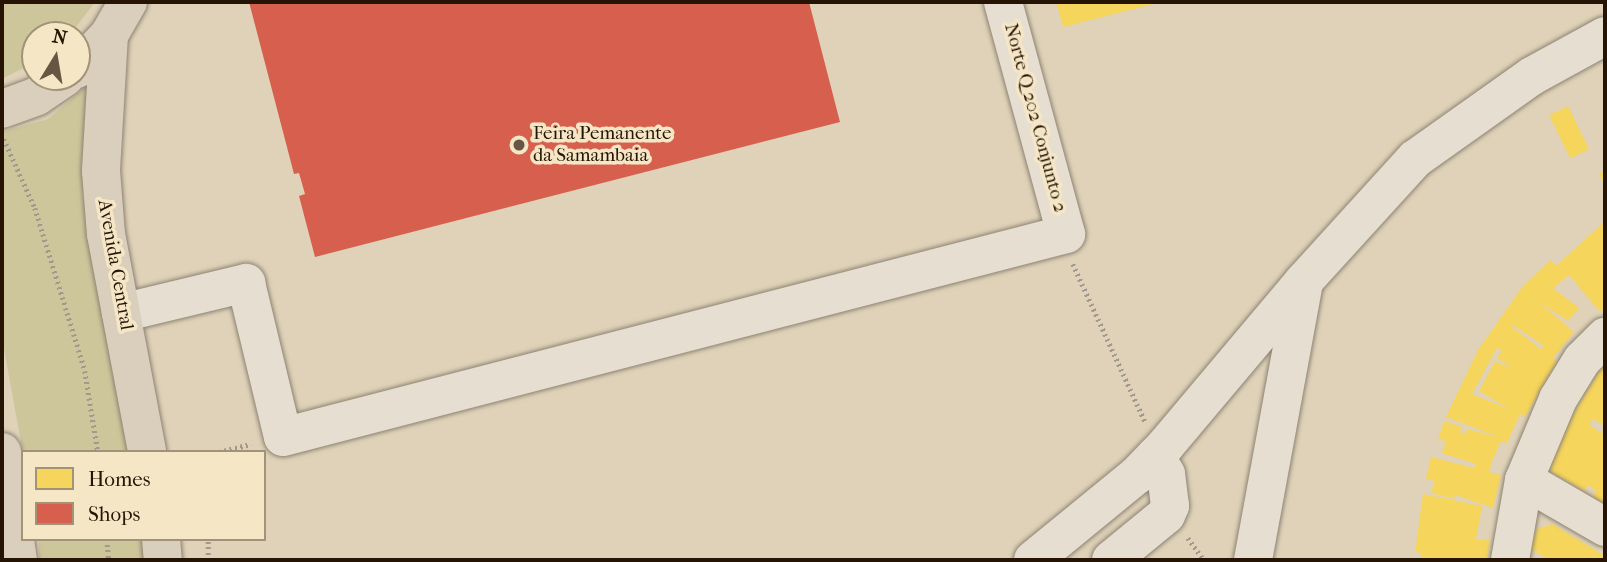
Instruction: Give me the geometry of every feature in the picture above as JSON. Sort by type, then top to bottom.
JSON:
[{"type":"main road","points":[[91,52],[125,12]]},
{"type":"main road","name":"Avenida Central","points":[[125,12],[101,172],[106,234],[147,450]]},
{"type":"main road","points":[[2,109],[44,91]]},
{"type":"main road","points":[[2,452],[18,560]]},
{"type":"main road","points":[[161,541],[163,560]]},
{"type":"street","name":"Norte Q 202 Conjunto 2","points":[[121,313],[246,283],[283,437],[1066,234],[1003,2]]},
{"type":"street","points":[[1033,560],[1160,451],[1304,281],[1415,159],[1532,76],[1605,36]]},
{"type":"street","points":[[1253,560],[1304,281]]},
{"type":"street","points":[[1510,560],[1524,480],[1558,398],[1582,360],[1605,337]]},
{"type":"street","points":[[1111,560],[1166,515],[1171,491],[1160,451]]},
{"type":"street","points":[[1524,480],[1605,527]]},
{"type":"path","points":[[2,135],[35,208],[85,371],[98,450]]},
{"type":"path","points":[[1082,277],[1139,414],[1160,451]]},
{"type":"path","points":[[107,541],[109,560]]},
{"type":"path","points":[[208,541],[208,560]]},
{"type":"shaded area","points":[[2,2],[95,2],[81,21],[21,21],[21,69],[2,79]]},
{"type":"shaded area","points":[[81,91],[89,91],[82,196],[142,450],[22,450],[2,338],[2,132],[48,119]]},
{"type":"shaded area","points":[[39,541],[147,541],[147,560],[39,560]]},
{"type":"building: Homes","points":[[1056,2],[1157,2],[1157,3],[1063,27]]},
{"type":"building: Homes","points":[[1568,106],[1589,149],[1570,158],[1549,115]]},
{"type":"building: Homes","points":[[1605,170],[1605,186],[1599,174]]},
{"type":"building: Homes","points":[[1605,221],[1605,308],[1600,312],[1569,275],[1553,288],[1579,308],[1568,321],[1539,302],[1574,332],[1553,358],[1557,361],[1525,417],[1520,414],[1507,443],[1501,441],[1489,472],[1501,475],[1493,508],[1455,495],[1454,499],[1431,493],[1435,481],[1426,479],[1431,457],[1474,468],[1476,464],[1442,453],[1446,441],[1438,439],[1444,421],[1462,427],[1460,432],[1465,434],[1467,429],[1499,437],[1446,417],[1478,350],[1523,286],[1551,260],[1556,266]],"holes":[[[1513,325],[1544,346],[1541,349],[1512,327]],[[1497,348],[1502,351],[1497,358],[1513,369],[1495,361],[1479,391],[1509,409],[1472,394]]]},
{"type":"building: Homes","points":[[1605,361],[1605,426],[1593,419],[1589,425],[1605,435],[1605,504],[1592,496],[1596,491],[1588,485],[1584,491],[1551,472],[1548,456]]},
{"type":"building: Homes","points":[[1423,494],[1482,506],[1476,539],[1489,540],[1488,560],[1420,560],[1421,553],[1415,552]]},
{"type":"building: Homes","points":[[1552,524],[1605,556],[1605,560],[1550,560],[1527,547],[1537,529]]},
{"type":"building: Shops","name":"Feira Pemanente da Samambaia","points":[[249,2],[809,2],[840,122],[315,257],[299,196],[305,194],[299,173],[294,174]]},
{"type":"place","name":"Feira Pemanente da Samambaia","points":[[519,145]]}]
